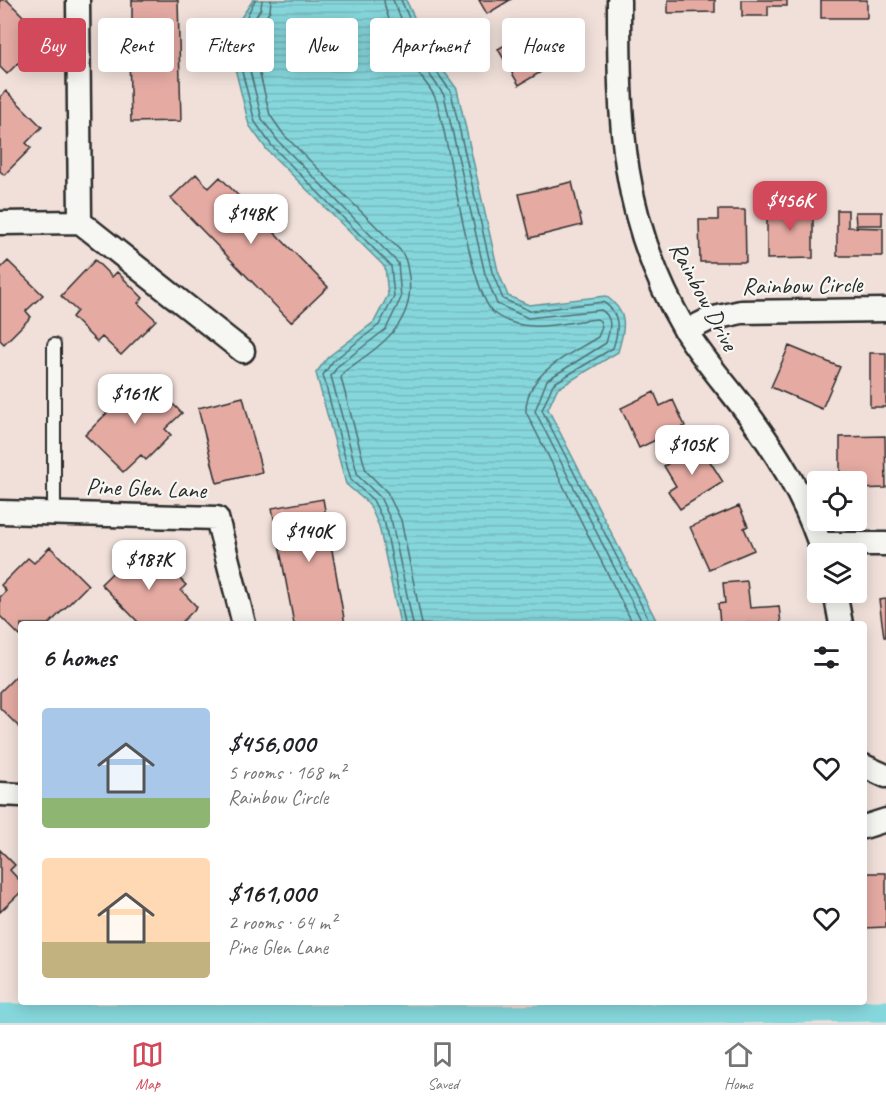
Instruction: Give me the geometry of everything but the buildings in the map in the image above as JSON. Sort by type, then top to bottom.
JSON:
[{"type":"street","points":[[78,0],[80,222]]},
{"type":"street","name":"Rainbow Drive","points":[[619,0],[621,127],[628,180],[646,248],[667,297],[686,331],[714,372],[755,423],[784,467],[819,543]]},
{"type":"street","points":[[0,223],[80,222],[243,351]]},
{"type":"street","name":"Rainbow Circle","points":[[686,331],[710,319],[741,312],[886,310]]},
{"type":"street","name":"Pine Glen Lane","points":[[0,512],[217,518],[243,621]]},
{"type":"street","points":[[867,545],[886,544]]},
{"type":"street","points":[[837,603],[840,621]]},
{"type":"street","points":[[867,767],[886,776]]},
{"type":"street","points":[[0,794],[18,795]]},
{"type":"street","points":[[867,826],[886,820]]},
{"type":"lane","points":[[54,345],[54,512]]},
{"type":"water","points":[[253,0],[406,0],[415,18],[370,18],[370,72],[444,72],[457,89],[498,271],[508,296],[529,305],[606,296],[622,314],[623,327],[618,352],[557,389],[548,409],[656,621],[399,621],[379,526],[369,504],[346,484],[316,373],[328,357],[374,322],[388,295],[385,267],[267,150],[249,125],[236,72],[274,72],[274,18],[241,18]]},
{"type":"waterway","points":[[0,1014],[502,1016],[886,1011]]}]
